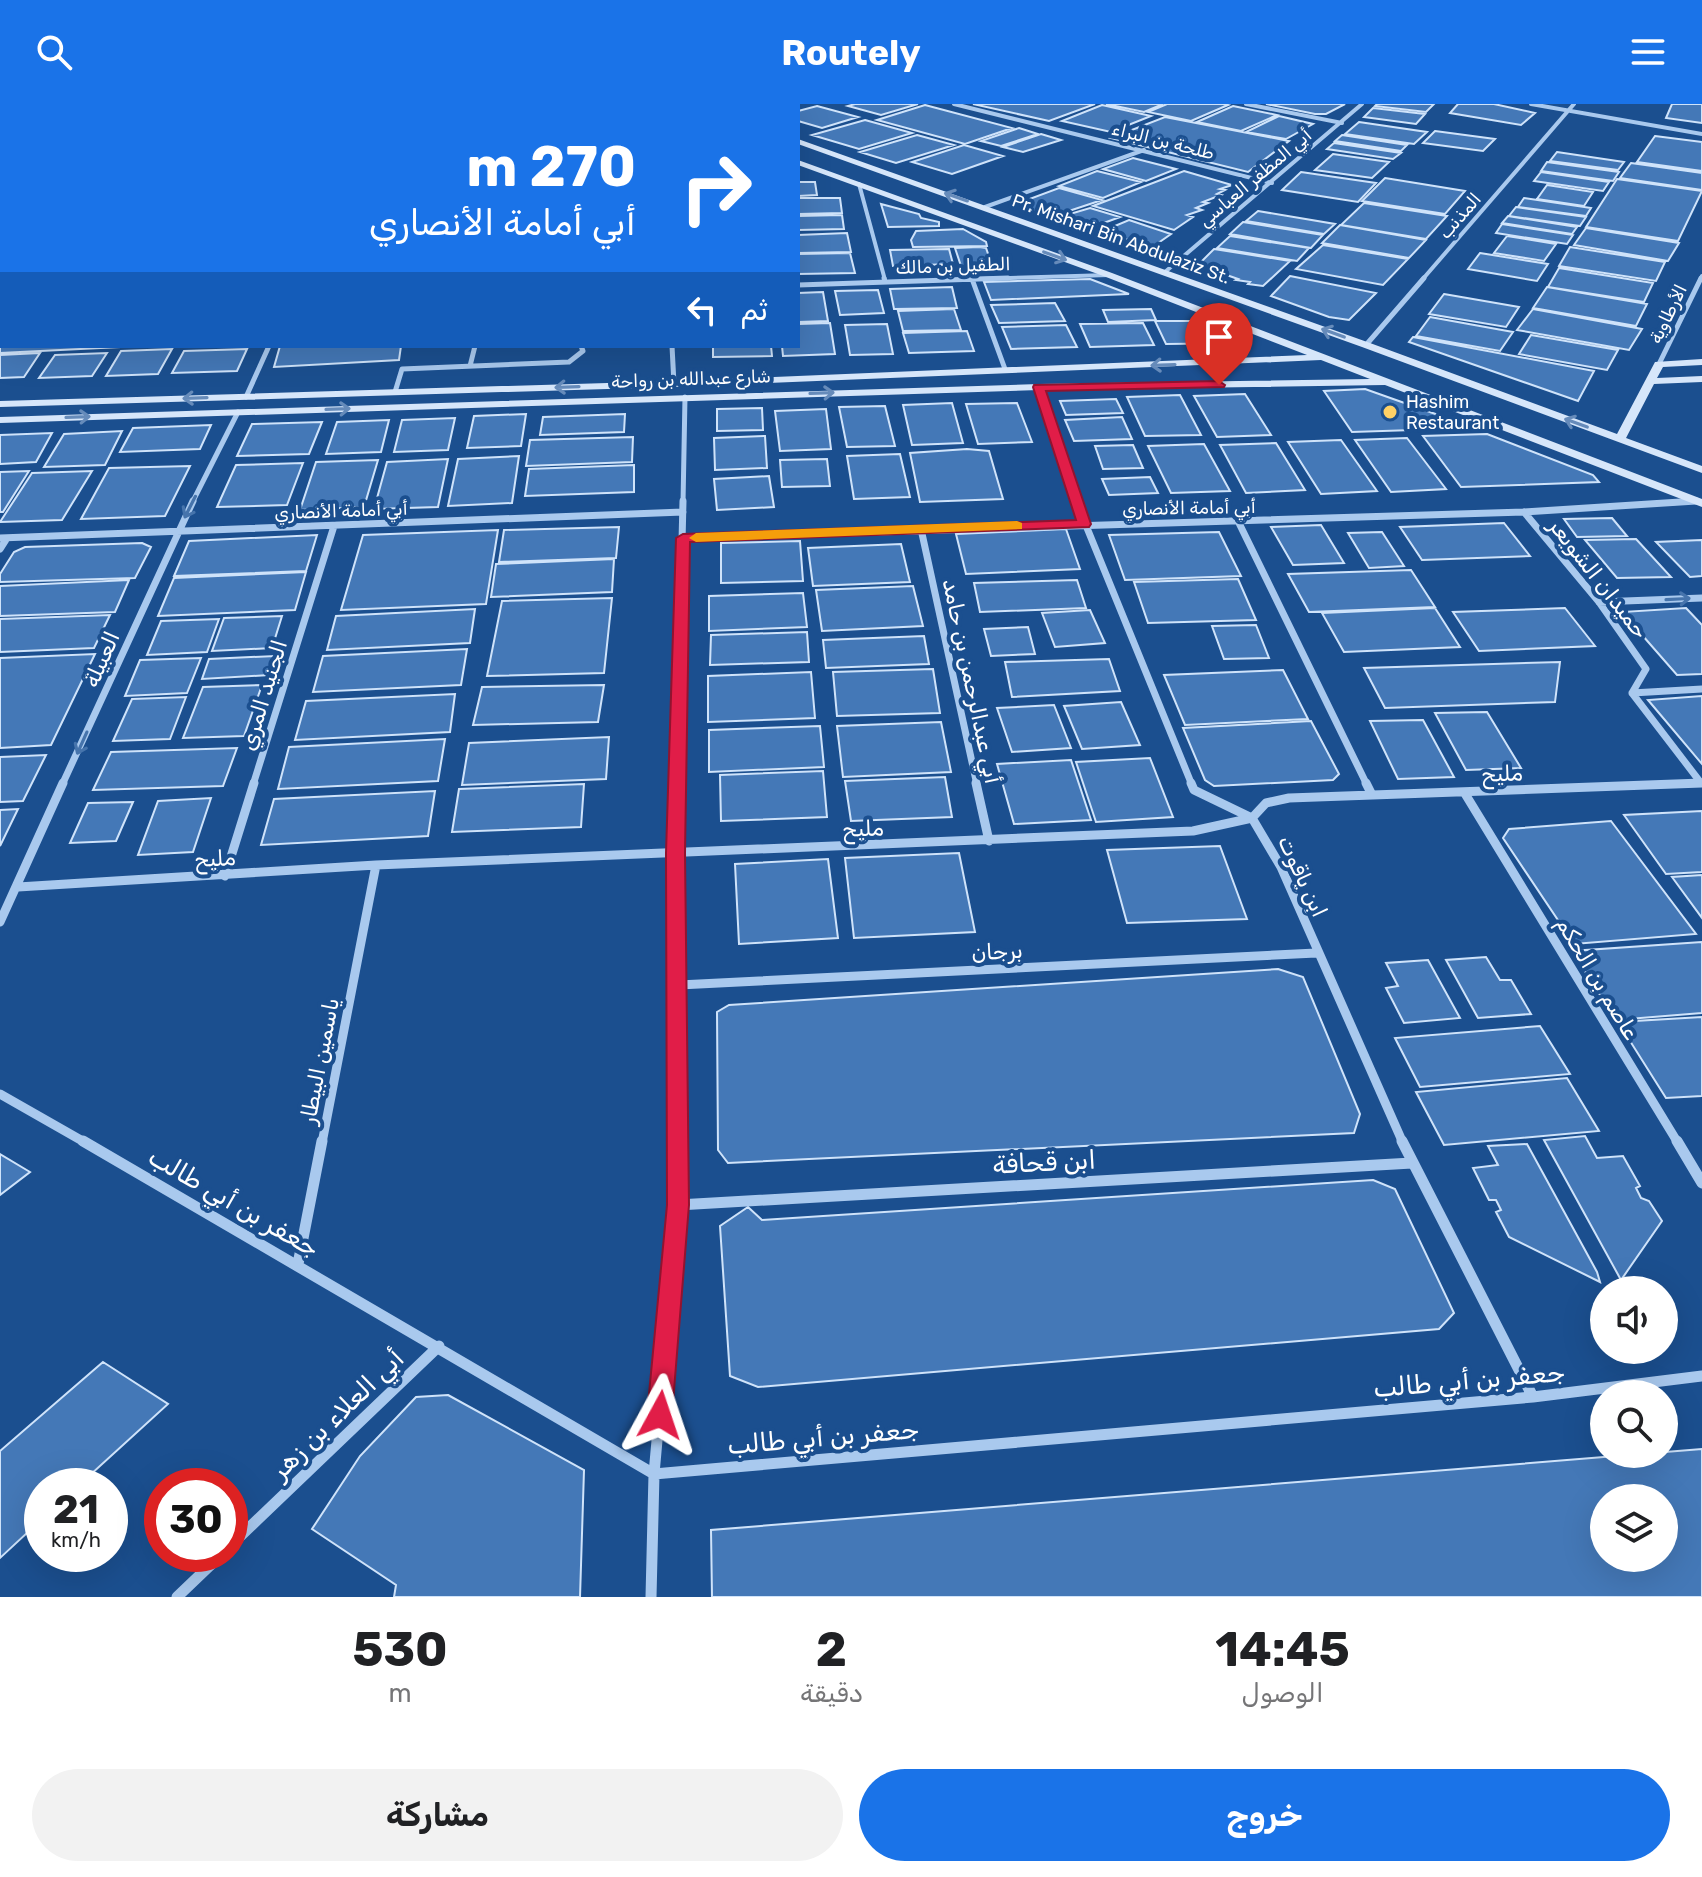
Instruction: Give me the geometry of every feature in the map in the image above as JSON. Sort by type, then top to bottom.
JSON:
[{"type":"street","name":"طلحة بن البراء","points":[[954,104],[1272,183]]},
{"type":"street","points":[[1246,104],[1342,123]]},
{"type":"street","name":"أبي المظفر العباسي","points":[[1165,272],[1362,104]]},
{"type":"street","points":[[1531,104],[1702,134]]},
{"type":"street","name":"المذنب","points":[[1366,345],[1574,104]]},
{"type":"street","name":"Pr. Mishari Bin Abdulaziz St.","points":[[800,142],[1366,345],[1702,470]]},
{"type":"street","points":[[985,207],[1145,150]]},
{"type":"street","points":[[800,163],[1109,275],[1699,502]]},
{"type":"street","points":[[859,184],[885,282]]},
{"type":"street","name":"الطفيل بن مالك","points":[[800,285],[1109,275]]},
{"type":"street","name":"الأرطاوية","points":[[1659,364],[1702,276]]},
{"type":"street","points":[[972,279],[1005,369]]},
{"type":"street","points":[[246,397],[268,348]]},
{"type":"street","points":[[470,366],[474,348]]},
{"type":"street","points":[[395,392],[402,369],[569,362],[583,351],[582,348]]},
{"type":"street","points":[[672,348],[674,384]]},
{"type":"street","name":"شارع عبدالله بن رواحة","points":[[0,404],[674,384],[1325,357]]},
{"type":"street","points":[[1260,362],[1303,363],[1318,369],[1320,378],[1280,384]]},
{"type":"street","points":[[1620,439],[1659,364],[1702,362]]},
{"type":"street","points":[[1650,381],[1702,379]]},
{"type":"street","name":"شارع عبدالله بن رواحة","points":[[0,420],[1039,387],[1383,382]]},
{"type":"street","name":"ابن ياقوت","points":[[1039,387],[1084,524],[1194,790],[1252,818],[1281,867],[1316,953],[1412,1163],[1533,1397]]},
{"type":"street","points":[[651,1597],[654,1474],[678,1205],[679,985],[675,853],[685,397]]},
{"type":"street","name":"العبيلة","points":[[0,922],[178,530],[238,412]]},
{"type":"street","name":"أبي أمامة الأنصاري","points":[[683,538],[1524,512],[1699,502]]},
{"type":"street","name":"أبي أمامة الأنصاري","points":[[3,538],[683,512]]},
{"type":"street","name":"حميدان الشويعر","points":[[1524,512],[1599,602],[1646,669],[1632,693]]},
{"type":"street","points":[[1238,521],[1372,795]]},
{"type":"street","name":"الجنيد المري","points":[[225,876],[334,526]]},
{"type":"street","name":"أبي عبدالرحمن بن حامد","points":[[921,529],[989,841]]},
{"type":"street","points":[[0,549],[3,538]]},
{"type":"street","points":[[1599,602],[1702,598]]},
{"type":"street","points":[[1632,693],[1702,689]]},
{"type":"street","points":[[1632,693],[1702,783]]},
{"type":"street","name":"مليح","points":[[18,887],[376,865],[1193,831],[1252,818],[1266,803],[1289,798],[1702,783]]},
{"type":"street","name":"عاصم بن الحكم","points":[[1464,792],[1702,1183]]},
{"type":"street","name":"ياسمين البيطار","points":[[298,1264],[376,865]]},
{"type":"street","name":"برجان","points":[[679,985],[1316,953]]},
{"type":"street","name":"جعفر بن أبي طالب","points":[[0,1094],[298,1264],[654,1474],[1533,1397],[1702,1376]]},
{"type":"street","name":"ابن قحافة","points":[[678,1205],[1412,1163]]},
{"type":"street","name":"أبي العلاء بن زهر","points":[[248,1529],[439,1346]]},
{"type":"street","points":[[182,1596],[205,1572]]},
{"type":"building","points":[[918,104],[881,115],[848,106]]},
{"type":"building","points":[[973,104],[1095,104],[1049,121]]},
{"type":"building","points":[[1106,104],[1163,104],[1144,112]]},
{"type":"building","points":[[1167,104],[1228,105],[1191,121],[1148,112]]},
{"type":"building","points":[[1266,104],[1345,104],[1326,114],[1315,114]]},
{"type":"building","points":[[1434,104],[1426,112],[1375,106]]},
{"type":"building","points":[[1458,104],[1494,104],[1535,113],[1521,125],[1450,113]]},
{"type":"building","points":[[1672,104],[1702,104],[1702,123],[1666,118]]},
{"type":"building","points":[[925,105],[1012,128],[965,144],[877,120]]},
{"type":"building","points":[[1102,105],[1151,116],[1111,132],[1062,121]]},
{"type":"building","points":[[817,106],[858,117],[822,128],[800,122],[800,110]]},
{"type":"building","points":[[1233,106],[1277,115],[1241,131],[1197,122]]},
{"type":"building","points":[[1373,108],[1425,114],[1416,124],[1364,117]]},
{"type":"building","points":[[1279,116],[1313,124],[1286,139],[1246,132]]},
{"type":"building","points":[[1165,117],[1289,141],[1248,172],[1111,138]]},
{"type":"building","points":[[865,120],[912,133],[859,149],[812,135]]},
{"type":"building","points":[[1359,122],[1427,132],[1414,144],[1345,134]]},
{"type":"building","points":[[1019,128],[1038,134],[1001,146],[981,141]]},
{"type":"building","points":[[1435,131],[1495,139],[1483,151],[1423,143]]},
{"type":"building","points":[[1041,134],[1061,140],[1023,152],[1003,147]]},
{"type":"building","points":[[917,135],[954,145],[896,163],[860,152]]},
{"type":"building","points":[[1342,135],[1407,145],[1401,151],[1335,141]]},
{"type":"building","points":[[1655,136],[1702,142],[1702,171],[1637,162]]},
{"type":"building","points":[[1334,143],[1401,153],[1393,159],[1327,149]]},
{"type":"building","points":[[964,145],[1003,156],[952,174],[912,162]]},
{"type":"building","points":[[1557,152],[1624,162],[1618,170],[1550,161]]},
{"type":"building","points":[[1333,154],[1389,162],[1372,178],[1315,170]]},
{"type":"building","points":[[1133,158],[1176,169],[1146,181],[1103,169]]},
{"type":"building","points":[[1547,162],[1619,172],[1613,181],[1541,171]]},
{"type":"building","points":[[1631,163],[1702,173],[1702,190],[1620,178]]},
{"type":"building","points":[[1097,171],[1141,182],[1103,198],[1059,186]]},
{"type":"building","points":[[1184,171],[1232,185],[1220,189],[1225,190],[1217,194],[1221,195],[1203,202],[1208,203],[1196,208],[1202,210],[1187,215],[1193,217],[1174,230],[1093,206]]},
{"type":"building","points":[[1301,172],[1376,183],[1358,202],[1282,190]]},
{"type":"building","points":[[1541,172],[1609,182],[1603,191],[1534,181]]},
{"type":"building","points":[[1385,178],[1465,191],[1445,214],[1362,201]]},
{"type":"building","points":[[1617,179],[1702,191],[1678,241],[1586,227]]},
{"type":"building","points":[[800,182],[815,182],[817,195],[800,196]]},
{"type":"building","points":[[1547,185],[1593,192],[1584,206],[1537,199]]},
{"type":"building","points":[[1059,188],[1102,200],[1051,217],[1016,204]]},
{"type":"building","points":[[800,198],[840,198],[842,213],[800,214]]},
{"type":"building","points":[[1524,198],[1591,208],[1586,216],[1518,207]]},
{"type":"building","points":[[1364,203],[1447,216],[1426,239],[1341,225]]},
{"type":"building","points":[[881,204],[919,214],[921,218],[939,222],[939,226],[888,227]]},
{"type":"building","points":[[1516,207],[1586,217],[1580,226],[1509,216]]},
{"type":"building","points":[[1090,208],[1120,217],[1093,227],[1063,216]]},
{"type":"building","points":[[1258,211],[1335,224],[1324,234],[1246,221]]},
{"type":"building","points":[[842,215],[844,229],[800,230],[800,216]]},
{"type":"building","points":[[1508,216],[1577,227],[1572,234],[1502,223]]},
{"type":"building","points":[[1129,220],[1171,234],[1151,248],[1103,231]]},
{"type":"building","points":[[1243,222],[1323,235],[1311,248],[1230,234]]},
{"type":"building","points":[[1502,224],[1573,235],[1567,244],[1496,233]]},
{"type":"building","points":[[1340,225],[1426,240],[1409,258],[1322,243]]},
{"type":"building","points":[[1586,228],[1679,243],[1668,261],[1574,245]]},
{"type":"building","points":[[963,229],[986,242],[987,246],[913,247],[911,240],[916,231]]},
{"type":"building","points":[[847,233],[851,252],[800,253],[800,235]]},
{"type":"building","points":[[1230,236],[1309,248],[1297,261],[1217,248]]},
{"type":"building","points":[[1507,236],[1556,244],[1544,261],[1494,253]]},
{"type":"building","points":[[1323,245],[1408,259],[1383,285],[1296,269]]},
{"type":"building","points":[[1570,247],[1665,262],[1656,281],[1559,266]]},
{"type":"building","points":[[955,248],[986,248],[993,268],[962,269]]},
{"type":"building","points":[[949,249],[953,264],[893,266],[890,250]]},
{"type":"building","points":[[1214,249],[1290,261],[1263,286],[1248,284],[1250,282],[1236,280],[1198,265]]},
{"type":"building","points":[[850,253],[855,273],[800,274],[800,254]]},
{"type":"building","points":[[1480,253],[1548,264],[1537,281],[1468,269]]},
{"type":"building","points":[[1559,268],[1653,283],[1644,302],[1548,287]]},
{"type":"building","points":[[1290,276],[1376,293],[1349,320],[1329,317],[1271,296]]},
{"type":"building","points":[[1090,279],[1129,294],[991,300],[984,282]]},
{"type":"building","points":[[952,287],[957,308],[894,309],[890,289]]},
{"type":"building","points":[[1547,287],[1647,304],[1636,326],[1533,308]]},
{"type":"building","points":[[878,290],[884,313],[840,315],[835,291]]},
{"type":"building","points":[[823,292],[828,321],[800,322],[800,293]]},
{"type":"building","points":[[1444,294],[1519,307],[1506,327],[1429,314]]},
{"type":"building","points":[[1055,303],[1065,321],[999,323],[991,305]]},
{"type":"building","points":[[954,309],[961,330],[903,331],[898,311]]},
{"type":"building","points":[[1151,309],[1156,320],[1108,322],[1103,310]]},
{"type":"building","points":[[1533,309],[1642,329],[1629,350],[1517,330]]},
{"type":"building","points":[[1430,317],[1513,332],[1500,351],[1416,336]]},
{"type":"building","points":[[1155,321],[1194,321],[1238,337],[1241,343],[1166,344]]},
{"type":"building","points":[[830,323],[835,354],[783,356],[782,348],[800,348],[800,324]]},
{"type":"building","points":[[1143,323],[1154,345],[1090,347],[1080,324]]},
{"type":"building","points":[[887,324],[893,354],[850,355],[845,325]]},
{"type":"building","points":[[1066,325],[1077,347],[1011,349],[1002,327]]},
{"type":"building","points":[[967,331],[974,351],[909,353],[903,333]]},
{"type":"building","points":[[1531,335],[1618,350],[1607,370],[1519,354]]},
{"type":"building","points":[[1413,337],[1594,371],[1578,401],[1409,342]]},
{"type":"building","points":[[0,348],[101,348],[0,353]]},
{"type":"building","points":[[279,348],[401,348],[399,360],[274,367]]},
{"type":"building","points":[[713,348],[771,348],[772,356],[713,357]]},
{"type":"building","points":[[172,349],[158,374],[106,376],[121,351]]},
{"type":"building","points":[[247,349],[237,371],[172,373],[184,351]]},
{"type":"building","points":[[40,353],[24,377],[0,378],[0,355]]},
{"type":"building","points":[[107,353],[92,376],[39,378],[55,355]]},
{"type":"building","points":[[1365,389],[1475,428],[1352,432],[1324,391]]},
{"type":"building","points":[[1245,394],[1271,435],[1217,437],[1194,396]]},
{"type":"building","points":[[1180,395],[1201,435],[1145,436],[1127,397]]},
{"type":"building","points":[[1116,399],[1123,413],[1066,415],[1060,401]]},
{"type":"building","points":[[952,403],[963,443],[912,445],[903,405]]},
{"type":"building","points":[[1017,403],[1032,442],[978,444],[966,404]]},
{"type":"building","points":[[885,406],[895,446],[847,447],[839,407]]},
{"type":"building","points":[[762,408],[763,430],[717,431],[717,409]]},
{"type":"building","points":[[826,409],[831,449],[780,451],[775,411]]},
{"type":"building","points":[[526,414],[521,446],[467,448],[474,416]]},
{"type":"building","points":[[625,414],[624,432],[540,435],[543,417]]},
{"type":"building","points":[[1122,417],[1132,439],[1074,441],[1065,420]]},
{"type":"building","points":[[455,418],[448,450],[394,452],[402,420]]},
{"type":"building","points":[[389,420],[381,452],[326,454],[337,422]]},
{"type":"building","points":[[322,422],[309,454],[237,456],[252,424]]},
{"type":"building","points":[[211,425],[200,449],[120,452],[133,428]]},
{"type":"building","points":[[122,431],[105,465],[44,467],[64,434]]},
{"type":"building","points":[[52,433],[36,462],[0,464],[0,435]]},
{"type":"building","points":[[1487,434],[1593,475],[1599,482],[1461,487],[1423,436]]},
{"type":"building","points":[[765,436],[767,468],[715,470],[714,438]]},
{"type":"building","points":[[633,437],[632,462],[526,466],[530,440]]},
{"type":"building","points":[[1407,438],[1446,489],[1391,492],[1355,440]]},
{"type":"building","points":[[1341,440],[1377,491],[1321,494],[1288,442]]},
{"type":"building","points":[[1276,443],[1305,490],[1246,493],[1220,445]]},
{"type":"building","points":[[1204,444],[1230,491],[1171,493],[1148,446]]},
{"type":"building","points":[[1133,445],[1143,468],[1103,469],[1095,446]]},
{"type":"building","points":[[967,449],[989,451],[1003,499],[920,502],[910,453]]},
{"type":"building","points":[[900,454],[910,497],[854,499],[847,456]]},
{"type":"building","points":[[519,456],[512,503],[448,506],[458,459]]},
{"type":"building","points":[[448,459],[438,507],[374,509],[387,462]]},
{"type":"building","points":[[827,459],[830,486],[782,487],[780,460]]},
{"type":"building","points":[[378,460],[364,507],[300,510],[316,462]]},
{"type":"building","points":[[303,463],[287,505],[217,507],[236,465]]},
{"type":"building","points":[[634,465],[634,492],[525,496],[529,469]]},
{"type":"building","points":[[190,466],[165,516],[81,519],[109,468]]},
{"type":"building","points":[[29,471],[3,512],[0,512],[0,472]]},
{"type":"building","points":[[92,471],[62,520],[0,522],[32,473]]},
{"type":"building","points":[[769,476],[774,507],[717,510],[714,479]]},
{"type":"building","points":[[1150,477],[1158,493],[1109,495],[1102,479]]},
{"type":"building","points":[[1612,518],[1627,536],[1577,537],[1564,519]]},
{"type":"building","points":[[1504,523],[1530,556],[1422,560],[1400,527]]},
{"type":"building","points":[[1321,525],[1344,563],[1293,565],[1271,527]]},
{"type":"building","points":[[619,527],[616,558],[499,562],[504,530]]},
{"type":"building","points":[[1066,529],[1080,569],[966,574],[956,534]]},
{"type":"building","points":[[498,530],[486,604],[341,610],[363,535]]},
{"type":"building","points":[[1219,532],[1241,576],[1125,580],[1109,535]]},
{"type":"building","points":[[1382,532],[1404,566],[1369,568],[1348,533]]},
{"type":"building","points":[[317,535],[306,571],[174,576],[189,541]]},
{"type":"building","points":[[1636,539],[1671,577],[1617,578],[1585,540]]},
{"type":"building","points":[[1702,540],[1702,576],[1690,577],[1656,542]]},
{"type":"building","points":[[800,541],[803,581],[721,583],[721,543]]},
{"type":"building","points":[[142,543],[151,547],[135,578],[0,582],[0,574],[14,552],[25,547]]},
{"type":"building","points":[[901,544],[910,582],[813,586],[808,548]]},
{"type":"building","points":[[614,559],[612,592],[491,597],[496,564]]},
{"type":"building","points":[[1411,570],[1435,607],[1309,612],[1288,574]]},
{"type":"building","points":[[306,572],[295,610],[158,616],[174,578]]},
{"type":"building","points":[[1238,579],[1256,620],[1148,623],[1134,582]]},
{"type":"building","points":[[129,580],[115,612],[0,616],[0,586]]},
{"type":"building","points":[[1077,580],[1086,608],[980,612],[974,583]]},
{"type":"building","points":[[913,586],[923,626],[822,631],[816,590]]},
{"type":"building","points":[[803,593],[807,627],[709,631],[709,596]]},
{"type":"building","points":[[612,598],[604,673],[487,676],[502,601]]},
{"type":"building","points":[[1435,608],[1460,647],[1344,652],[1322,613]]},
{"type":"building","points":[[1565,608],[1595,646],[1479,651],[1453,612]]},
{"type":"building","points":[[1686,608],[1702,625],[1702,674],[1677,675],[1622,612]]},
{"type":"building","points":[[475,609],[470,643],[327,650],[336,616]]},
{"type":"building","points":[[1090,610],[1105,643],[1055,647],[1042,613]]},
{"type":"building","points":[[110,615],[94,648],[0,652],[0,619]]},
{"type":"building","points":[[282,616],[272,648],[212,651],[224,618]]},
{"type":"building","points":[[219,619],[207,652],[147,655],[161,621]]},
{"type":"building","points":[[1256,625],[1269,658],[1224,659],[1212,626]]},
{"type":"building","points":[[1028,627],[1035,654],[991,656],[984,629]]},
{"type":"building","points":[[807,632],[809,662],[710,665],[711,635]]},
{"type":"building","points":[[924,636],[929,664],[826,668],[823,640]]},
{"type":"building","points":[[467,649],[461,685],[313,692],[323,656]]},
{"type":"building","points":[[95,654],[51,745],[0,748],[0,658]]},
{"type":"building","points":[[275,656],[269,675],[202,679],[209,659]]},
{"type":"building","points":[[201,658],[187,693],[125,696],[140,660]]},
{"type":"building","points":[[1109,659],[1120,691],[1012,697],[1005,662]]},
{"type":"building","points":[[1560,662],[1555,702],[1385,708],[1364,668]]},
{"type":"building","points":[[933,669],[940,713],[837,716],[833,672]]},
{"type":"building","points":[[1283,670],[1308,719],[1185,725],[1164,675]]},
{"type":"building","points":[[811,672],[815,718],[708,722],[708,676]]},
{"type":"building","points":[[262,685],[244,736],[183,738],[203,687]]},
{"type":"building","points":[[604,685],[598,722],[473,725],[482,687]]},
{"type":"building","points":[[455,694],[450,732],[295,740],[306,701]]},
{"type":"building","points":[[1702,696],[1702,764],[1648,700]]},
{"type":"building","points":[[186,697],[170,739],[113,741],[132,699]]},
{"type":"building","points":[[1121,702],[1140,745],[1082,749],[1064,706]]},
{"type":"building","points":[[1054,705],[1071,748],[1012,752],[997,708]]},
{"type":"building","points":[[1487,712],[1521,768],[1466,770],[1435,713]]},
{"type":"building","points":[[1423,720],[1454,777],[1398,779],[1370,721]]},
{"type":"building","points":[[1311,721],[1339,774],[1333,780],[1214,786],[1205,780],[1183,728]]},
{"type":"building","points":[[941,722],[951,772],[843,777],[837,726]]},
{"type":"building","points":[[820,726],[824,767],[709,772],[709,730]]},
{"type":"building","points":[[609,737],[606,779],[462,785],[469,743]]},
{"type":"building","points":[[445,739],[438,781],[278,789],[289,747]]},
{"type":"building","points":[[237,748],[223,786],[93,790],[111,752]]},
{"type":"building","points":[[46,755],[23,801],[0,802],[0,757]]},
{"type":"building","points":[[1150,758],[1173,817],[1096,822],[1076,762]]},
{"type":"building","points":[[1071,760],[1091,820],[1014,824],[997,764]]},
{"type":"building","points":[[823,771],[827,817],[721,821],[720,775]]},
{"type":"building","points":[[945,777],[952,817],[851,821],[845,781]]},
{"type":"building","points":[[584,784],[581,827],[452,832],[459,789]]},
{"type":"building","points":[[435,791],[428,836],[261,845],[274,799]]},
{"type":"building","points":[[211,798],[193,852],[138,855],[158,801]]},
{"type":"building","points":[[133,802],[116,841],[70,843],[88,803]]},
{"type":"building","points":[[18,809],[0,846],[0,810]]},
{"type":"building","points":[[1702,811],[1702,872],[1666,874],[1624,815]]},
{"type":"building","points":[[1611,821],[1696,934],[1574,944],[1503,838],[1509,829]]},
{"type":"building","points":[[1220,846],[1247,919],[1127,923],[1107,850]]},
{"type":"building","points":[[959,853],[975,932],[854,938],[845,858]]},
{"type":"building","points":[[828,859],[838,938],[739,944],[735,864]]},
{"type":"building","points":[[1702,875],[1702,918],[1672,877]]},
{"type":"building","points":[[1702,942],[1702,1013],[1616,1020],[1572,951]]},
{"type":"building","points":[[1486,957],[1500,980],[1511,980],[1531,1014],[1478,1018],[1446,960]]},
{"type":"building","points":[[1428,960],[1460,1018],[1404,1023],[1386,988],[1398,986],[1386,963]]},
{"type":"building","points":[[1278,969],[1303,977],[1360,1114],[1354,1133],[728,1163],[718,1150],[717,1012],[729,1005]]},
{"type":"building","points":[[1702,1017],[1702,1096],[1666,1098],[1618,1022]]},
{"type":"building","points":[[1540,1026],[1570,1074],[1420,1087],[1395,1038]]},
{"type":"building","points":[[1567,1078],[1599,1131],[1444,1145],[1416,1092]]},
{"type":"building","points":[[1585,1136],[1597,1158],[1623,1156],[1640,1186],[1636,1188],[1641,1198],[1649,1201],[1662,1221],[1624,1276],[1619,1276],[1544,1140]]},
{"type":"building","points":[[1527,1144],[1598,1276],[1590,1277],[1509,1237],[1496,1212],[1501,1210],[1496,1200],[1489,1200],[1473,1168],[1498,1165],[1488,1146]]},
{"type":"building","points":[[0,1154],[30,1172],[0,1195]]},
{"type":"building","points":[[1373,1180],[1395,1189],[1454,1313],[1439,1329],[758,1387],[730,1376],[720,1226],[748,1207],[762,1220]]},
{"type":"building","points":[[103,1362],[168,1404],[98,1468],[24,1468],[24,1536],[0,1558],[0,1451]]},
{"type":"building","points":[[448,1395],[584,1470],[580,1597],[394,1597],[396,1585],[312,1529],[360,1456],[416,1397]]},
{"type":"building","points":[[1702,1449],[1702,1597],[712,1597],[711,1530],[1590,1458],[1590,1468],[1678,1468],[1678,1451]]},
{"type":"slow traffic","points":[[696,538],[1017,526]]},
{"type":"place","name":"Hashim Restaurant","points":[[1390,412]]},
{"type":"route","points":[[660,1415],[678,1205],[679,985],[675,853],[683,538],[1084,524],[1039,387],[1219,385]]}]
